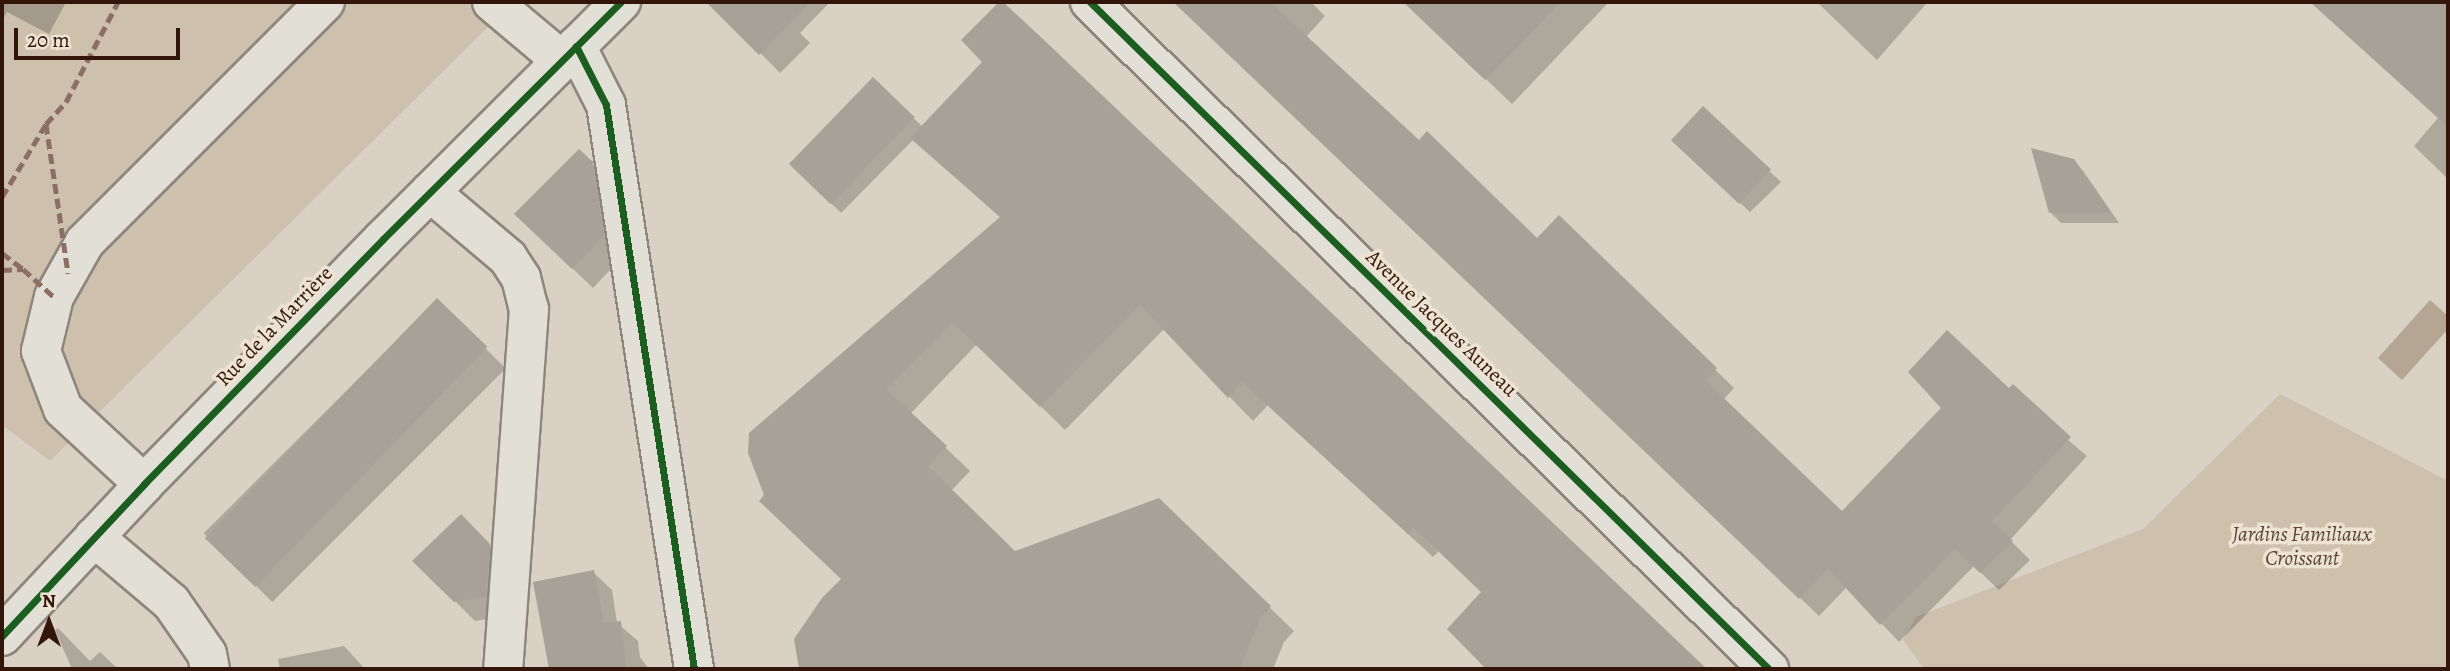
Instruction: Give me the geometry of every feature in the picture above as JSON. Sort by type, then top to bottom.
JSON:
[{"type":"street","points":[[144,484],[63,409],[41,351],[54,297],[85,242],[325,2]]},
{"type":"street","points":[[492,2],[569,53],[607,106],[694,669]]},
{"type":"street","name":"Rue de la Marrière","points":[[2,636],[144,484],[430,192],[621,2]]},
{"type":"street","name":"Avenue Jacques Auneau","points":[[1090,2],[1769,669]]},
{"type":"street","points":[[430,192],[508,258],[521,278],[529,309],[503,669]]},
{"type":"street","points":[[94,537],[171,602],[207,654],[210,669]]},
{"type":"green space","points":[[2,2],[513,2],[50,461],[2,425]]},
{"type":"green space","name":"Jardins Familiaux Croissant","points":[[2280,394],[2448,481],[2448,669],[1924,669],[1903,640],[1916,617],[2143,529]]},
{"type":"shaded area","points":[[2430,300],[2448,316],[2448,329],[2402,380],[2378,358]]},
{"type":"building","points":[[706,2],[811,2],[759,55]]},
{"type":"building","points":[[999,2],[1003,2],[1045,41],[1707,669],[1486,669],[1447,629],[1481,592],[1414,528],[1408,534],[1242,382],[1228,398],[1140,305],[1040,407],[952,322],[886,389],[947,446],[928,466],[1015,551],[1159,498],[1271,606],[1260,618],[1240,669],[799,669],[794,639],[822,598],[841,579],[759,501],[764,495],[748,453],[749,433],[1000,217],[910,138],[982,62],[961,40]]},
{"type":"building","points":[[1174,2],[1270,2],[1419,140],[1427,131],[1537,238],[1559,215],[1717,368],[1706,381],[1842,511],[1941,408],[1908,372],[1947,330],[2009,388],[2013,384],[2071,437],[1992,521],[2013,541],[1980,573],[1955,549],[1880,625],[1828,569],[1799,599]]},
{"type":"building","points":[[1403,2],[1561,2],[1485,80]]},
{"type":"building","points":[[2310,2],[2448,2],[2448,127]]},
{"type":"building","points":[[873,77],[915,117],[831,204],[789,164]]},
{"type":"building","points":[[1703,106],[1771,169],[1739,204],[1671,140]]},
{"type":"building","points":[[2031,148],[2074,159],[2111,213],[2049,213]]},
{"type":"building","points":[[579,149],[593,162],[604,236],[572,269],[514,214]]},
{"type":"building","points":[[437,298],[487,347],[255,587],[205,538]]},
{"type":"building","points":[[461,514],[490,544],[486,597],[454,602],[412,561]]},
{"type":"building","points":[[594,570],[604,623],[621,621],[626,669],[549,669],[533,582]]},
{"type":"marked path","points":[[2,197],[46,124],[66,102],[118,2]]},
{"type":"marked path","points":[[46,124],[68,273]]},
{"type":"marked path","points":[[2,253],[23,269]]},
{"type":"marked path","points":[[2,270],[23,269],[54,297]]},
{"type":"cycle path","points":[[2,636],[144,484],[383,239],[621,2]]},
{"type":"cycle path","points":[[1090,2],[1769,669]]},
{"type":"cycle path","points":[[576,46],[606,105],[694,669]]}]
